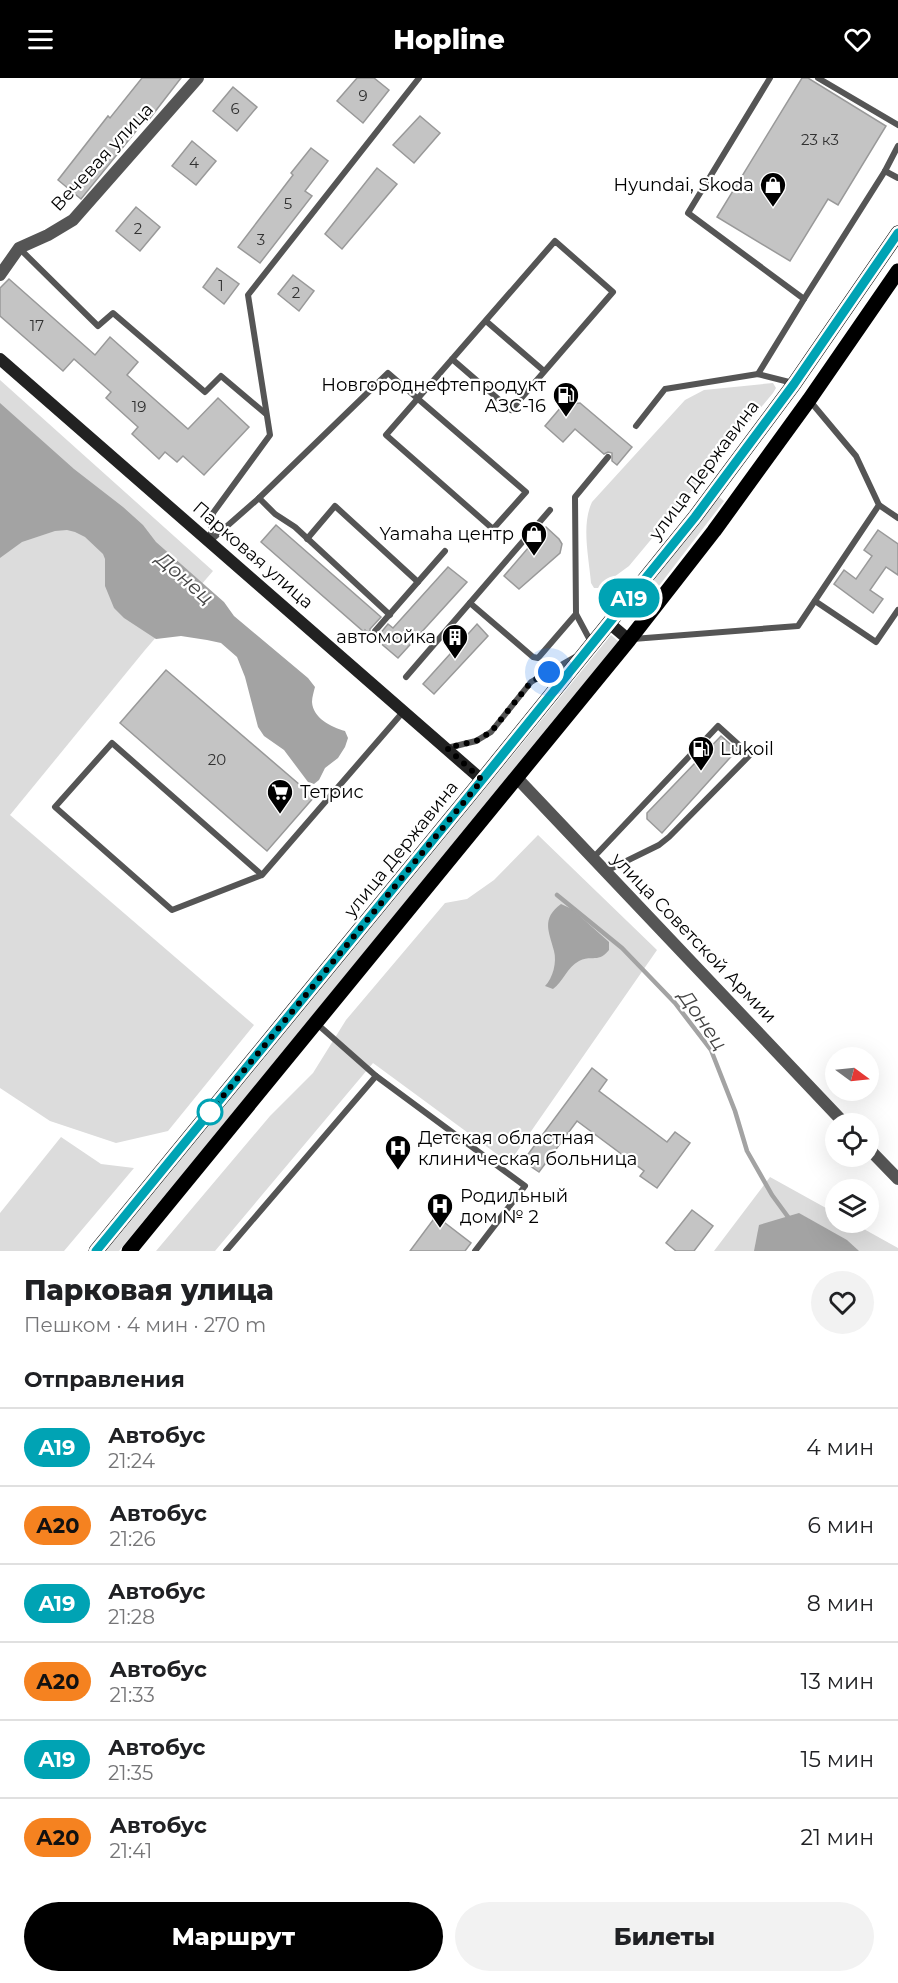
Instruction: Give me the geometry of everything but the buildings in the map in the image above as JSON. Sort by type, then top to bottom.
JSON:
[{"type":"main road","name":"улица Державина","points":[[96,1251],[695,517],[794,384],[898,233]]},
{"type":"main road","points":[[129,1251],[629,640],[714,531],[809,400],[898,271]]},
{"type":"street","name":"Вечевая улица","points":[[19,248],[48,235],[73,220],[198,78]]},
{"type":"street","points":[[0,275],[19,248]]},
{"type":"street","name":"Парковая улица","points":[[0,359],[482,780]]},
{"type":"street","points":[[609,623],[629,640]]},
{"type":"street","name":"улица Советской Армии","points":[[517,778],[835,1113]]},
{"type":"street","points":[[879,1159],[898,1179]]},
{"type":"lane","points":[[770,78],[688,213],[804,299]]},
{"type":"lane","points":[[818,78],[898,125]]},
{"type":"lane","points":[[210,541],[213,513],[270,435],[249,295],[416,79]]},
{"type":"lane","points":[[758,374],[885,171],[898,146]]},
{"type":"lane","points":[[885,171],[898,178]]},
{"type":"lane","points":[[210,541],[259,498],[388,373],[417,398],[526,492],[493,529],[386,435],[417,398],[555,241],[613,292],[511,410],[452,359]]},
{"type":"lane","points":[[19,248],[98,326],[113,313],[205,392],[221,376],[267,415]]},
{"type":"lane","points":[[486,321],[544,371]]},
{"type":"lane","points":[[636,426],[665,389],[758,374],[794,384]]},
{"type":"lane","points":[[809,400],[856,456],[879,505],[898,518]]},
{"type":"lane","points":[[447,748],[476,741],[491,732],[531,682],[589,647],[576,614],[575,497],[609,457]]},
{"type":"lane","points":[[259,498],[275,514],[295,527],[390,615]]},
{"type":"lane","points":[[629,640],[798,626],[879,505]]},
{"type":"lane","points":[[307,539],[335,506],[418,582]]},
{"type":"lane","points":[[406,677],[550,510]]},
{"type":"lane","points":[[375,631],[445,551]]},
{"type":"lane","points":[[815,601],[876,642],[898,610]]},
{"type":"lane","points":[[470,603],[533,657],[538,658],[576,614]]},
{"type":"lane","points":[[262,875],[112,743],[55,807],[172,909],[262,875],[404,711]]},
{"type":"lane","points":[[593,858],[718,726],[750,755],[669,837],[659,845],[606,871]]},
{"type":"lane","points":[[316,1023],[376,1076],[525,1186],[475,1251]]},
{"type":"lane","points":[[226,1251],[376,1076]]},
{"type":"shaded area","points":[[0,380],[213,571],[10,815],[254,1025],[168,1131],[116,1143],[50,1121],[0,1088]]},
{"type":"shaded area","points":[[773,383],[776,388],[773,393],[629,566],[599,588],[594,588],[591,583],[586,531],[592,502],[685,400],[704,390]]},
{"type":"shaded area","points":[[719,497],[724,501],[632,621],[626,616]]},
{"type":"shaded area","points":[[611,635],[619,642],[119,1251],[106,1251]]},
{"type":"shaded area","points":[[538,835],[657,950],[509,1163],[373,1063],[215,1251],[156,1251],[270,1116],[313,1073],[346,1020],[445,903],[467,899],[494,880]]},
{"type":"shaded area","points":[[61,1137],[101,1164],[134,1168],[64,1251],[0,1251],[0,1213]]},
{"type":"shaded area","points":[[770,1177],[825,1207],[825,1233],[871,1233],[898,1248],[898,1251],[714,1251]]},
{"type":"water","points":[[0,403],[74,469],[123,507],[143,525],[156,542],[224,602],[234,616],[308,678],[315,687],[312,702],[316,713],[329,724],[345,731],[348,738],[338,758],[325,768],[319,780],[314,784],[308,782],[284,750],[264,736],[258,727],[245,677],[237,657],[221,643],[181,636],[156,639],[124,618],[114,608],[105,586],[103,554],[85,537],[67,530],[55,531],[22,542],[0,558]]},
{"type":"water","points":[[561,904],[572,909],[609,942],[609,950],[601,957],[583,959],[575,964],[553,989],[545,986],[555,965],[548,926],[551,915]]},
{"type":"water","points":[[799,1213],[825,1228],[825,1233],[835,1233],[859,1251],[754,1251],[759,1225]]},
{"type":"waterway","name":"Донец","points":[[557,895],[622,948],[675,1003],[711,1050],[735,1111],[747,1151],[772,1195],[791,1221]]},
{"type":"bus line","name":"A19","points":[[96,1251],[695,517],[794,384],[898,233]]},
{"type":"place","name":"Hyundai, Skoda","points":[[773,208]]},
{"type":"place","name":"Новгороднефтепродукт АЗС-16","points":[[566,418]]},
{"type":"place","name":"Yamaha центр","points":[[534,557]]},
{"type":"place","name":"автомойка","points":[[455,660]]},
{"type":"place","name":"Lukoil","points":[[701,772]]},
{"type":"place","name":"Тетрис","points":[[280,815]]},
{"type":"place","name":"Детская областная клиническая больница","points":[[398,1171]]},
{"type":"place","name":"Родильный дом № 2","points":[[440,1229]]},
{"type":"route","points":[[210,1112],[482,780],[447,748],[476,741],[491,732],[531,682],[549,672]]}]
